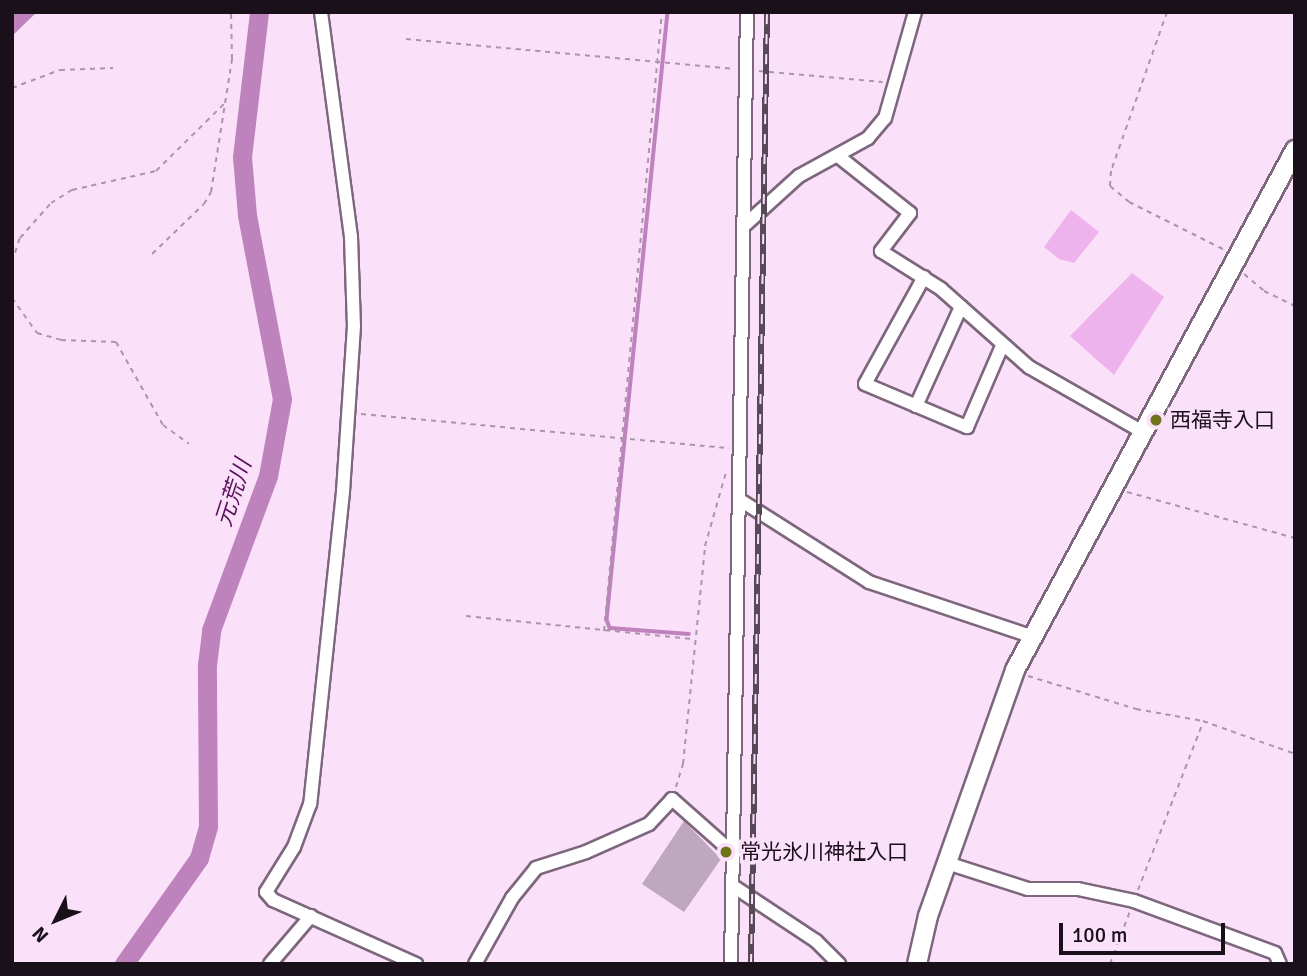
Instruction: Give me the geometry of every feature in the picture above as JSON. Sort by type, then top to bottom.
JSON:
[{"type":"street","points":[[321,12],[351,237],[354,326],[310,804],[294,847],[266,891],[273,900],[416,964]]},
{"type":"street","points":[[731,964],[746,224],[747,12]]},
{"type":"street","points":[[746,224],[799,176],[868,138],[884,118],[915,12]]},
{"type":"street","points":[[917,964],[947,863],[1015,670],[1110,488],[1295,150]]},
{"type":"street","points":[[838,156],[910,213],[881,251],[924,277],[1029,367],[1141,431]]},
{"type":"street","points":[[924,277],[865,384],[967,427],[1002,346]]},
{"type":"street","points":[[916,405],[961,307]]},
{"type":"street","points":[[740,500],[869,582],[1033,637]]},
{"type":"street","points":[[475,964],[512,898],[536,867],[586,852],[649,824],[672,799],[734,854]]},
{"type":"street","points":[[947,863],[1028,889],[1078,889],[1134,901],[1275,953],[1280,964]]},
{"type":"street","points":[[733,886],[816,941],[839,964]]},
{"type":"street","points":[[270,964],[311,916]]},
{"type":"path","points":[[152,254],[204,204],[211,192],[232,59],[231,12]]},
{"type":"path","points":[[604,631],[662,12]]},
{"type":"path","points":[[1167,12],[1110,186],[1129,202],[1235,260],[1264,291],[1295,306]]},
{"type":"path","points":[[406,39],[895,83]]},
{"type":"path","points":[[12,88],[60,70],[113,68]]},
{"type":"path","points":[[12,261],[20,238],[51,203],[72,190],[156,171],[225,103]]},
{"type":"path","points":[[12,298],[37,333],[61,340],[116,342],[163,425],[189,444]]},
{"type":"path","points":[[347,413],[740,449]]},
{"type":"path","points":[[672,799],[683,764],[693,639],[705,546],[727,468]]},
{"type":"path","points":[[1110,488],[1295,538]]},
{"type":"path","points":[[466,616],[693,639]]},
{"type":"path","points":[[1015,670],[1136,709],[1203,721],[1295,754]]},
{"type":"path","points":[[1111,964],[1203,721]]},
{"type":"shaded area","points":[[16,12],[37,12],[12,36],[12,15]]},
{"type":"shaded area","points":[[1071,210],[1099,232],[1074,263],[1059,259],[1044,247]]},
{"type":"shaded area","points":[[1132,273],[1164,297],[1114,375],[1070,336]]},
{"type":"building","points":[[684,821],[721,859],[684,912],[642,884]]},
{"type":"waterway","name":"元荒川","points":[[124,964],[199,858],[208,826],[207,665],[211,630],[268,476],[282,399],[247,215],[242,157],[259,12]]},
{"type":"waterway","points":[[668,12],[607,620],[610,628],[689,634]]},
{"type":"railway","points":[[751,964],[767,12]]},
{"type":"place","name":"西福寺入口","points":[[1156,420]]},
{"type":"place","name":"常光氷川神社入口","points":[[726,852]]}]
